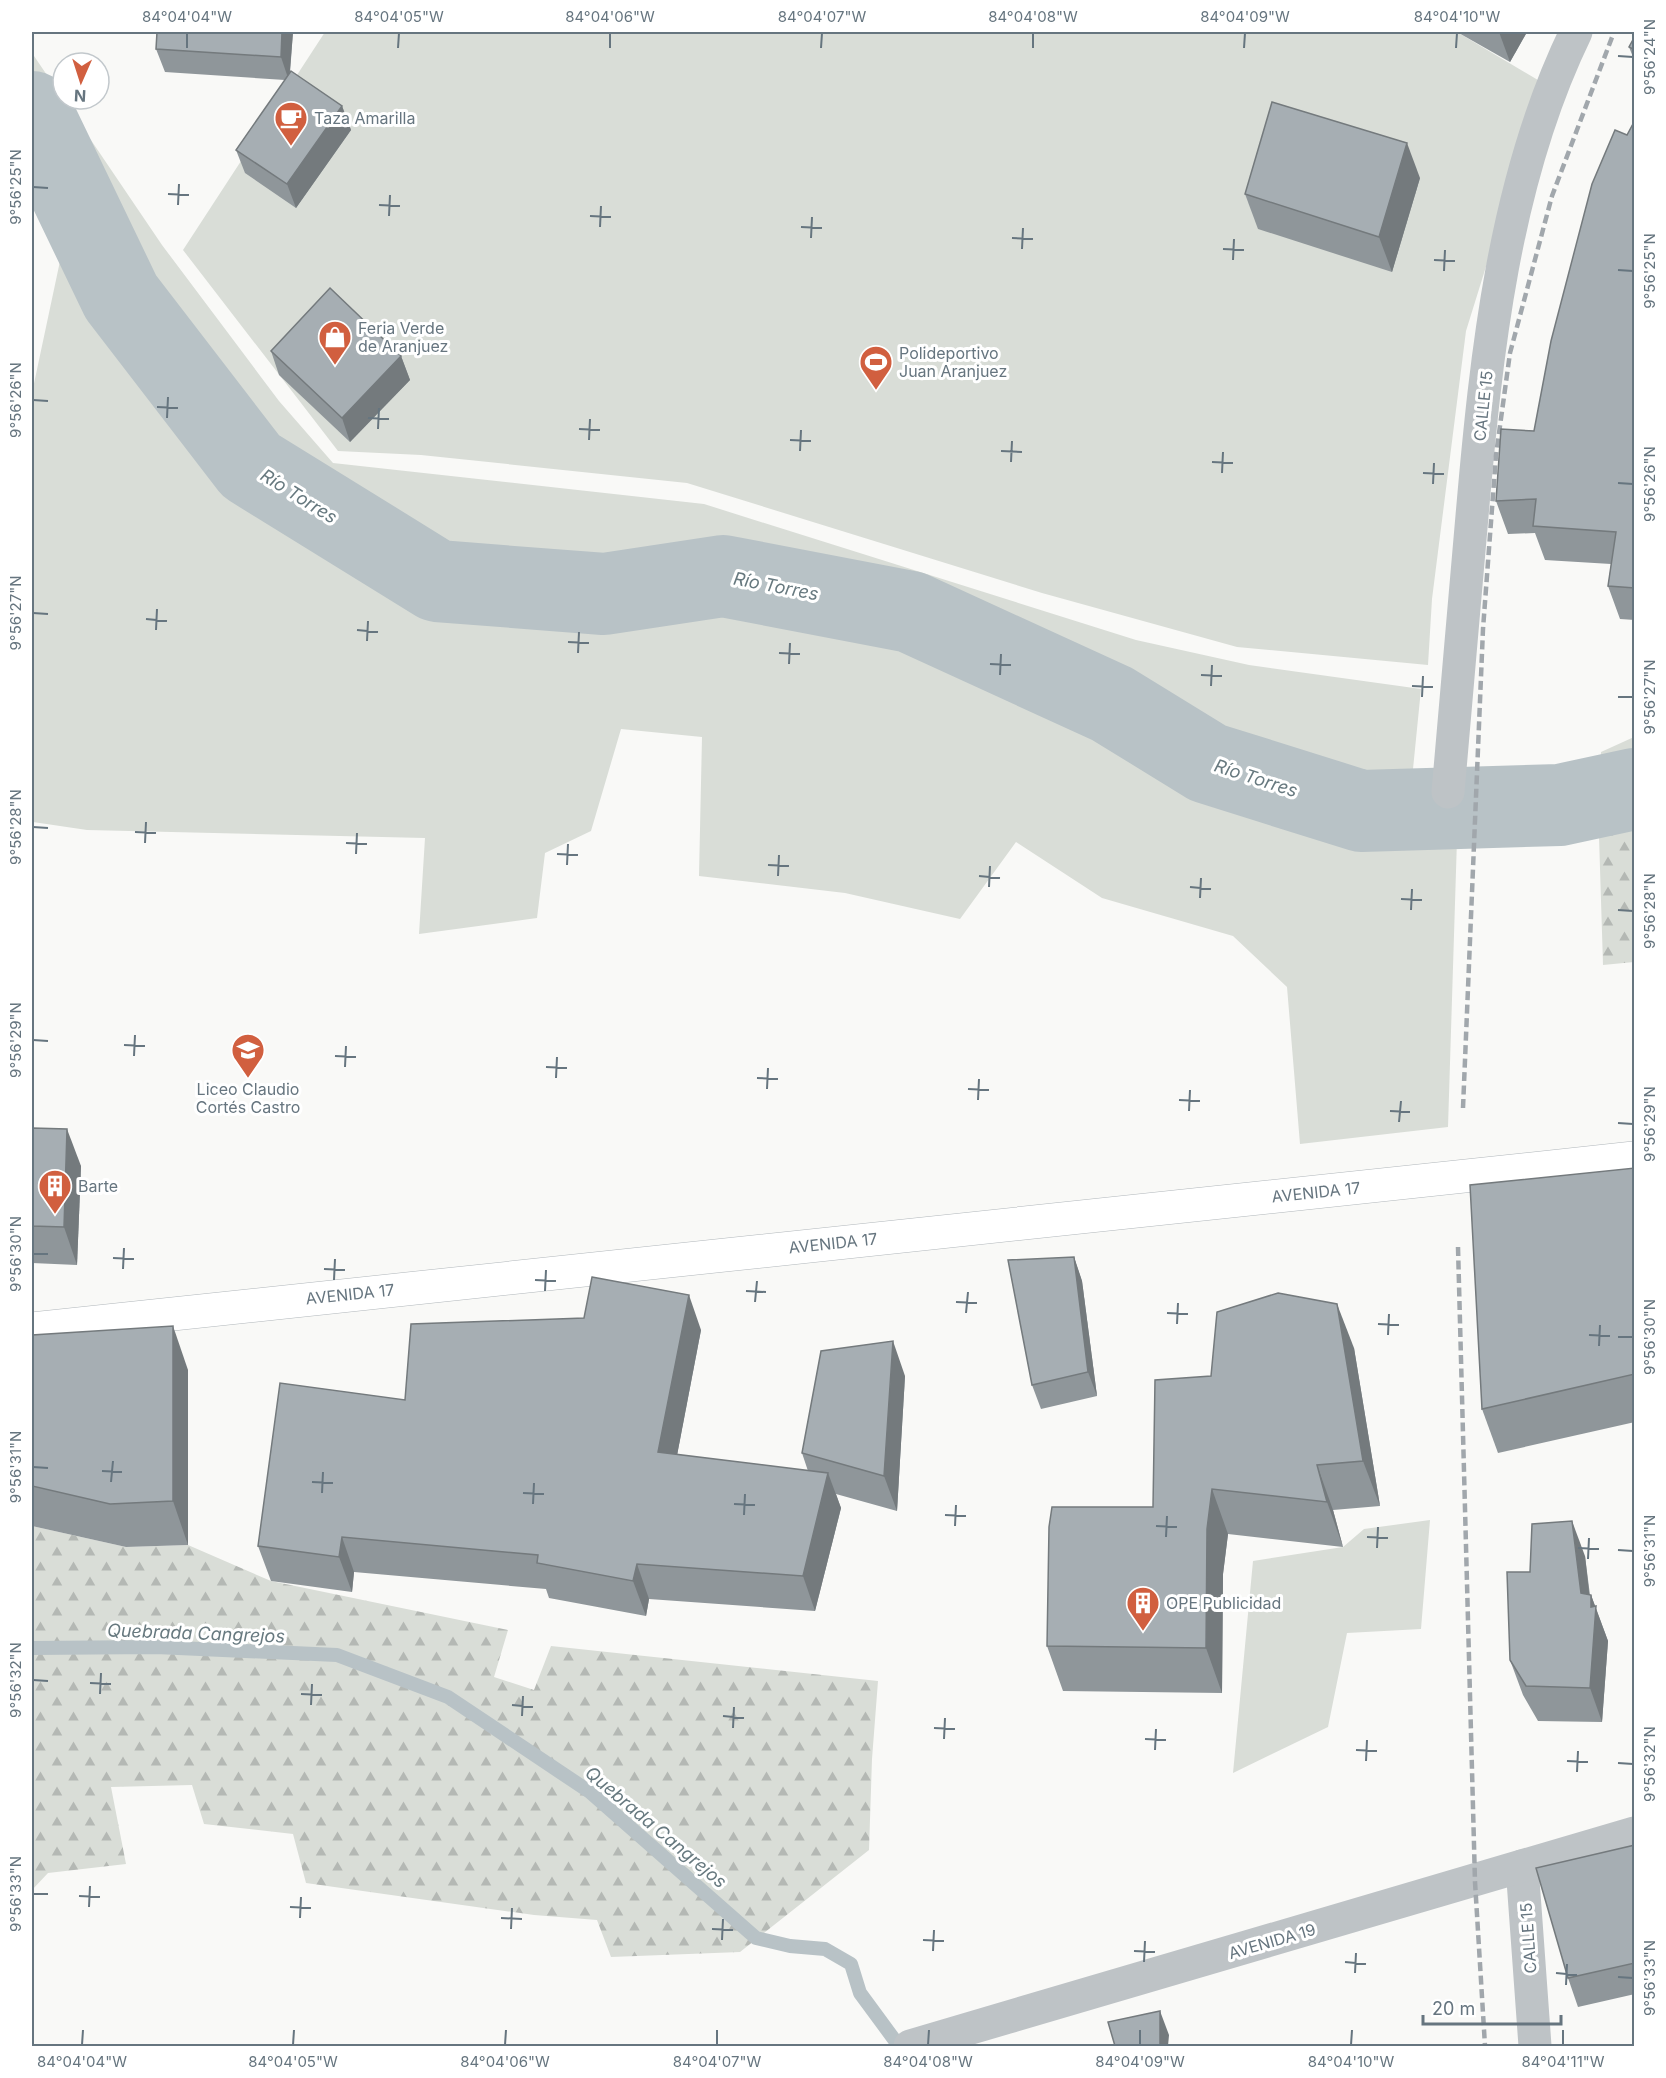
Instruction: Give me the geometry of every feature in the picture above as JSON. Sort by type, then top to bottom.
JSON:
[{"type":"main road","name":"AVENIDA 17","points":[[32,1329],[1635,1158]]},
{"type":"street","name":"CALLE 15","points":[[1448,792],[1483,389],[1505,255],[1539,124],[1576,32]]},
{"type":"street","name":"AVENIDA 19","points":[[920,2044],[1635,1833]]},
{"type":"street","name":"CALLE 15","points":[[1522,1866],[1535,2046]]},
{"type":"green space","name":"Polideportivo Juan Aranjuez","points":[[325,32],[1457,32],[1543,83],[1466,331],[1432,599],[1428,665],[1237,647],[1042,593],[687,483],[421,455],[338,451],[183,250]]},
{"type":"green space","points":[[32,53],[51,81],[51,111],[71,111],[162,245],[279,401],[333,463],[704,504],[1136,640],[1249,665],[1421,689],[1406,839],[1457,839],[1448,1127],[1300,1144],[1287,987],[1233,936],[1102,898],[1016,842],[960,919],[845,893],[699,876],[702,737],[621,729],[591,831],[545,853],[537,918],[419,934],[425,838],[87,830],[33,822],[32,393],[70,214],[32,190]]},
{"type":"green space","points":[[1634,737],[1634,962],[1603,965],[1598,804],[1601,752]]},
{"type":"green space","points":[[1430,1520],[1421,1629],[1347,1633],[1328,1727],[1233,1773],[1253,1561],[1343,1547],[1364,1529]]},
{"type":"green space","points":[[32,1526],[126,1547],[188,1545],[271,1581],[508,1630],[494,1677],[534,1690],[551,1646],[878,1681],[872,1759],[869,1850],[740,1952],[611,1957],[597,1920],[534,1915],[306,1883],[293,1834],[204,1824],[192,1785],[111,1787],[126,1864],[48,1873],[32,1890]]},
{"type":"building","points":[[157,32],[282,32],[281,57],[156,49]]},
{"type":"building","points":[[1635,36],[1635,50],[1629,47]]},
{"type":"building","points":[[291,71],[342,106],[287,184],[236,150]]},
{"type":"building","points":[[1272,102],[1407,143],[1379,237],[1245,194]]},
{"type":"building","points":[[1635,120],[1635,588],[1608,586],[1616,532],[1533,526],[1536,499],[1496,501],[1501,429],[1534,431],[1551,341],[1592,184],[1615,130],[1627,135]]},
{"type":"building","points":[[330,288],[401,356],[342,418],[271,351]]},
{"type":"building","points":[[32,1128],[67,1129],[64,1227],[32,1226]]},
{"type":"building","points":[[1635,1168],[1635,1374],[1482,1409],[1470,1185]]},
{"type":"building","points":[[1074,1257],[1088,1372],[1032,1385],[1008,1260]]},
{"type":"building","points":[[592,1277],[689,1295],[658,1452],[828,1473],[803,1576],[637,1564],[633,1581],[537,1563],[538,1555],[342,1537],[339,1557],[258,1546],[280,1383],[405,1400],[411,1324],[584,1318]]},
{"type":"building","points":[[1278,1293],[1337,1304],[1363,1461],[1317,1465],[1327,1502],[1212,1489],[1207,1529],[1206,1648],[1047,1646],[1049,1527],[1052,1507],[1153,1507],[1155,1380],[1211,1376],[1217,1312]]},
{"type":"building","points":[[173,1326],[173,1501],[110,1504],[32,1486],[32,1335]]},
{"type":"building","points":[[893,1341],[884,1476],[802,1453],[821,1351]]},
{"type":"building","points":[[1572,1521],[1581,1593],[1591,1595],[1591,1607],[1596,1606],[1590,1688],[1526,1686],[1510,1660],[1507,1572],[1530,1572],[1532,1524]]},
{"type":"building","points":[[1635,1845],[1635,1963],[1568,1978],[1536,1868]]},
{"type":"building","points":[[1160,2011],[1160,2046],[1115,2046],[1108,2022]]},
{"type":"waterway","name":"Río Torres","points":[[32,112],[121,297],[251,466],[437,581],[604,594],[723,576],[911,612],[1112,704],[1208,763],[1361,811],[1560,805],[1634,789]]},
{"type":"waterway","name":"Quebrada Cangrejos","points":[[32,1648],[156,1647],[337,1655],[448,1697],[590,1792],[756,1938],[790,1946],[825,1949],[851,1964],[860,1993],[899,2046]]},
{"type":"railway","points":[[1463,1108],[1483,629],[1496,455],[1510,353],[1552,196],[1614,32]]},
{"type":"railway","points":[[1458,1247],[1475,1882],[1485,2046]]},
{"type":"place","name":"Taza Amarilla","points":[[291,147]]},
{"type":"place","name":"Feria Verde de Aranjuez","points":[[335,366]]},
{"type":"place","name":"Polideportivo Juan Aranjuez","points":[[876,391]]},
{"type":"place","name":"Liceo Claudio Cortés Castro","points":[[248,1079]]},
{"type":"place","name":"Barte","points":[[55,1215]]},
{"type":"place","name":"OPE Publicidad","points":[[1143,1632]]}]
